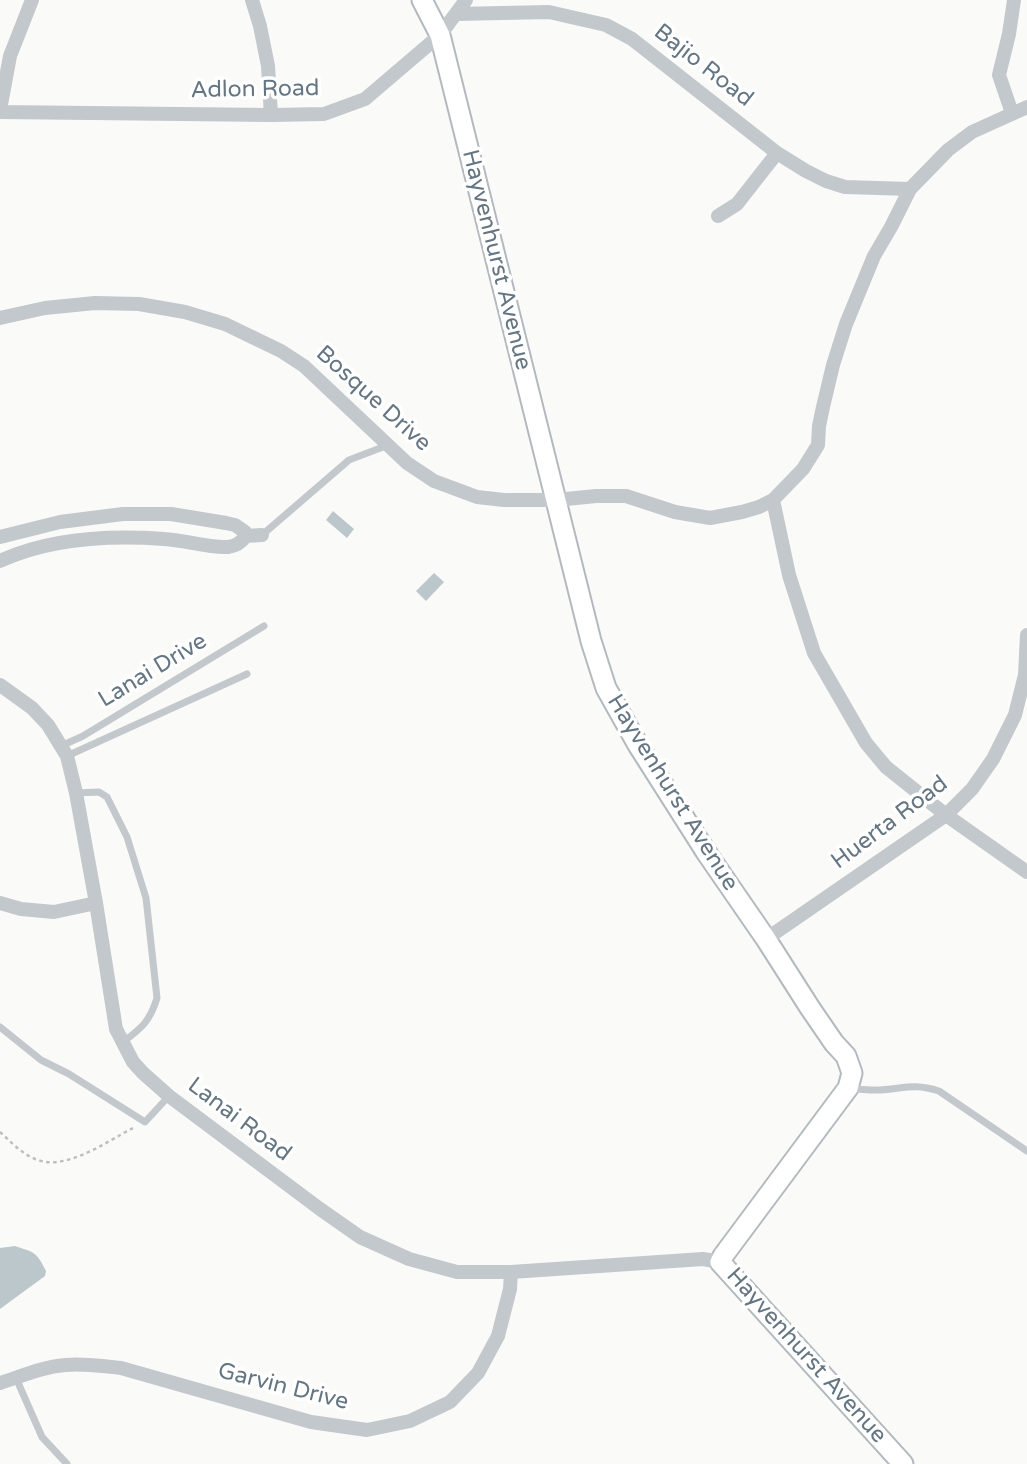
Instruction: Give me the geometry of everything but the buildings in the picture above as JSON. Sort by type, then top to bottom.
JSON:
[{"type":"main road","name":"Hayvenhurst Avenue","points":[[422,0],[440,35],[591,641],[606,688],[638,745],[706,852],[810,1009],[846,1056],[852,1073],[848,1088],[720,1262],[903,1464]]},
{"type":"street","points":[[0,111],[10,56],[32,0]]},
{"type":"street","points":[[252,0],[268,66],[271,115]]},
{"type":"street","name":"Adlon Road","points":[[0,111],[324,114],[365,99],[440,35],[466,0]]},
{"type":"street","points":[[1012,113],[999,75],[1014,0]]},
{"type":"street","name":"Bajio Road","points":[[456,14],[549,12],[606,25],[654,55],[777,153],[816,176],[845,187],[910,190]]},
{"type":"street","name":"Bosque Drive","points":[[0,318],[45,308],[95,303],[139,304],[186,312],[225,324],[281,351],[304,366],[407,463],[434,481],[477,497],[556,500],[626,496],[675,512],[710,518],[759,507],[773,500],[803,469],[818,445],[823,407],[846,324],[874,256],[910,190],[948,150],[972,132],[1027,107]]},
{"type":"street","points":[[718,216],[737,204],[777,153]]},
{"type":"street","points":[[773,500],[795,597],[814,653],[866,743],[886,767],[946,815],[1027,872]]},
{"type":"street","points":[[0,537],[60,522],[123,514],[171,514],[226,523],[241,529],[246,536]]},
{"type":"street","points":[[246,536],[262,536]]},
{"type":"street","points":[[0,561],[37,548],[74,540],[164,539],[231,547],[243,541],[246,536]]},
{"type":"street","name":"Huerta Road","points":[[766,939],[946,815],[972,789],[993,759],[1016,716],[1024,675],[1027,635]]},
{"type":"street","name":"Lanai Road","points":[[0,685],[32,708],[48,725],[64,751],[76,793],[116,1029],[133,1062],[169,1096],[360,1237],[409,1259],[457,1272],[511,1272],[704,1259],[720,1262]]},
{"type":"street","points":[[0,903],[21,909],[54,912],[96,903]]},
{"type":"street","name":"Garvin Drive","points":[[0,1383],[39,1369],[66,1364],[121,1368],[311,1422],[367,1430],[410,1421],[450,1402],[478,1373],[498,1336],[510,1289],[511,1272]]},
{"type":"lane","points":[[262,536],[349,460],[383,447],[390,447]]},
{"type":"lane","name":"Lanai Drive","points":[[64,751],[82,736],[264,626]]},
{"type":"lane","points":[[64,751],[247,674]]},
{"type":"lane","points":[[76,793],[99,792],[107,797],[127,837],[146,898],[157,998],[148,1022],[123,1043]]},
{"type":"lane","points":[[0,1027],[41,1060],[69,1074],[145,1122],[169,1096]]},
{"type":"lane","points":[[848,1088],[877,1090],[924,1086],[939,1091],[1027,1151]]},
{"type":"lane","points":[[16,1378],[42,1437],[68,1464]]},
{"type":"path","points":[[0,1132],[29,1156],[57,1162],[78,1157],[145,1122]]},
{"type":"shaded area","points":[[333,511],[354,529],[347,538],[326,520]]},
{"type":"shaded area","points":[[434,573],[444,582],[426,601],[416,591]]},
{"type":"shaded area","points":[[15,1246],[37,1256],[46,1271],[45,1276],[0,1309],[0,1248]]}]
